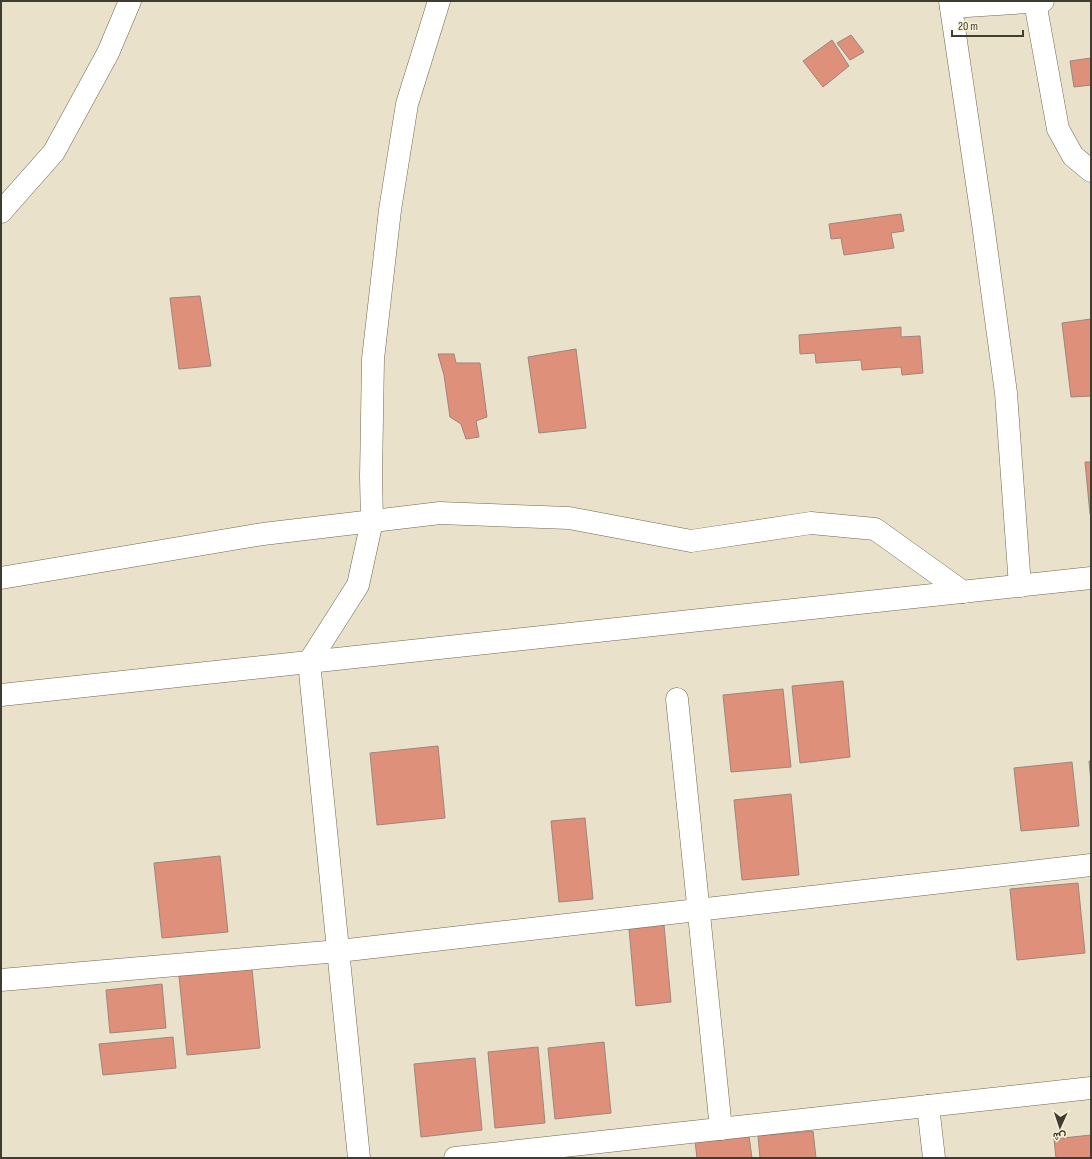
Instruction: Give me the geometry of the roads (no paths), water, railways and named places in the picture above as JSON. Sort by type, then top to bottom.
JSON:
[{"type":"street","points":[[1,212],[10,193],[54,152],[108,53],[130,1]]},
{"type":"street","points":[[360,1158],[309,662],[358,585],[372,521],[371,477],[373,359],[390,210],[408,104],[439,1]]},
{"type":"street","points":[[1020,586],[1006,393],[951,4],[1043,1]]},
{"type":"street","points":[[1035,2],[1058,129],[1073,156],[1091,171]]},
{"type":"street","points":[[1,578],[263,534],[440,513],[569,518],[691,541],[811,523],[875,529],[963,592]]},
{"type":"street","points":[[1,695],[1091,578]]},
{"type":"street","points":[[677,699],[721,1129]]},
{"type":"street","points":[[1,980],[339,951],[1091,864]]},
{"type":"street","points":[[456,1158],[1091,1088]]},
{"type":"street","points":[[928,1106],[934,1158]]}]
